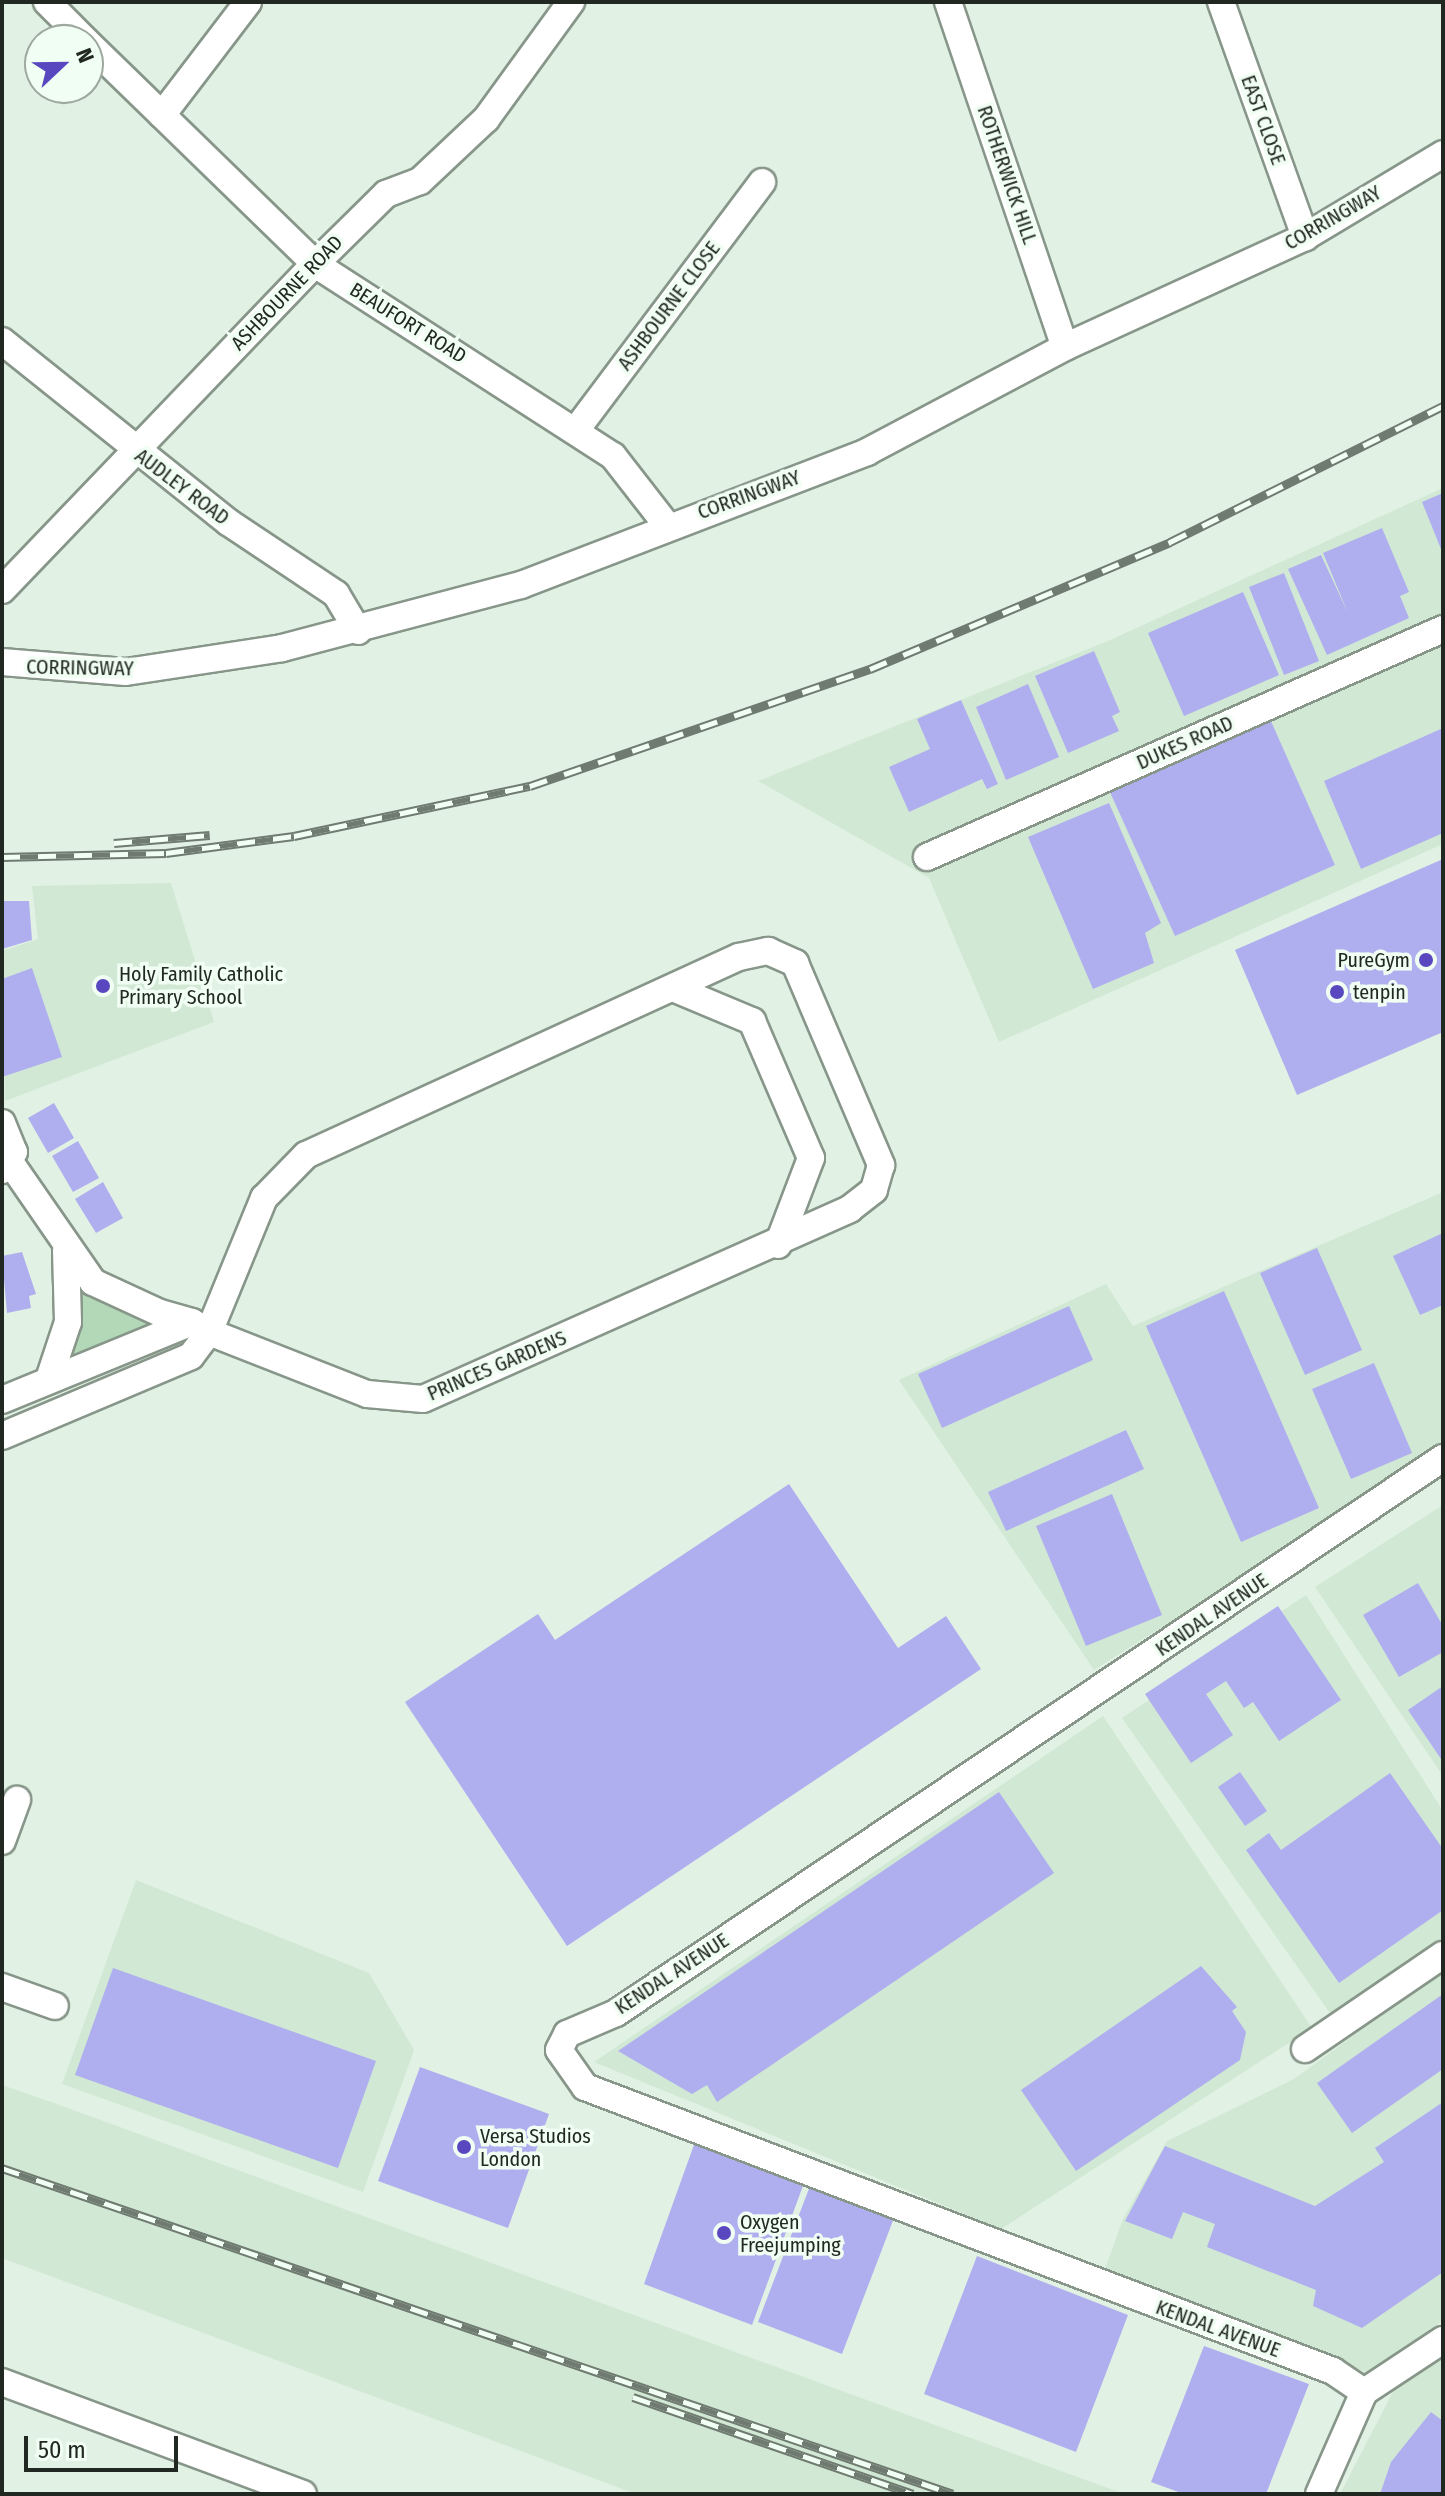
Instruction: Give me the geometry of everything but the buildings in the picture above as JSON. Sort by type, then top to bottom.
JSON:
[{"type":"street","name":"BEAUFORT ROAD","points":[[47,2],[68,24]]},
{"type":"street","points":[[162,115],[248,2]]},
{"type":"street","name":"ASHBOURNE ROAD","points":[[2,590],[386,194],[420,181],[486,119],[571,2]]},
{"type":"street","name":"ROTHERWICK HILL","points":[[948,2],[1065,347]]},
{"type":"street","name":"EAST CLOSE","points":[[1221,2],[1305,237]]},
{"type":"street","name":"BEAUFORT ROAD","points":[[104,59],[315,264],[613,456],[666,524]]},
{"type":"street","name":"CORRINGWAY","points":[[2,662],[126,672],[358,631],[521,585],[666,524],[867,452],[1065,347],[1305,237],[1443,154]]},
{"type":"street","name":"ASHBOURNE CLOSE","points":[[576,430],[762,182]]},
{"type":"street","name":"AUDLEY ROAD","points":[[2,341],[134,451],[336,594],[358,631]]},
{"type":"street","name":"DUKES ROAD","points":[[927,857],[1443,629]]},
{"type":"street","name":"PRINCES GARDENS","points":[[2,1436],[191,1356],[201,1327],[264,1198],[306,1155],[739,957],[768,951],[795,963],[881,1165],[874,1190],[778,1245],[423,1399],[367,1394],[201,1327],[160,1313],[93,1282],[64,1243]]},
{"type":"street","points":[[673,988],[752,1021],[811,1158],[778,1245]]},
{"type":"street","points":[[2,1124],[13,1143],[6,1166],[30,1182],[64,1243],[72,1275],[68,1322],[49,1379]]},
{"type":"street","points":[[2,1400],[49,1379],[201,1327]]},
{"type":"street","name":"KENDAL AVENUE","points":[[1364,2392],[1333,2371],[585,2087],[559,2050],[567,2034],[616,2013],[1443,1458]]},
{"type":"street","points":[[2,1841],[17,1800]]},
{"type":"street","points":[[1305,2049],[1443,1955]]},
{"type":"street","points":[[2,1987],[55,2006]]},
{"type":"street","points":[[1319,2494],[1364,2392],[1443,2340]]},
{"type":"street","points":[[2,2382],[303,2494]]},
{"type":"shaded area","points":[[1443,488],[1443,844],[999,1042],[929,878],[758,781],[1108,641]]},
{"type":"shaded area","name":"Holy Family Catholic Primary School","points":[[171,883],[214,1022],[5,1101],[2,951],[38,939],[32,886]]},
{"type":"shaded area","points":[[1443,1192],[1443,1450],[1094,1670],[899,1380],[1106,1284],[1133,1326]]},
{"type":"shaded area","points":[[83,1285],[152,1322],[152,1328],[67,1363]]},
{"type":"shaded area","points":[[1443,1505],[1443,1776],[1315,1587]]},
{"type":"shaded area","points":[[1306,1595],[1443,1811],[1443,1944],[1332,2016],[1122,1718]]},
{"type":"shaded area","points":[[1103,1716],[1312,2028],[1001,2229],[594,2062]]},
{"type":"shaded area","points":[[136,1880],[369,1973],[414,2050],[363,2192],[62,2084]]},
{"type":"shaded area","points":[[1443,1970],[1443,2321],[1366,2372],[1104,2272],[1123,2219],[1167,2141],[1294,2079]]},
{"type":"shaded area","points":[[2,2085],[1124,2494],[636,2494],[2,2258]]},
{"type":"shaded area","points":[[1443,2351],[1443,2494],[1340,2494],[1399,2380]]},
{"type":"railway","points":[[2,857],[166,853],[294,836],[530,786],[870,669],[1170,542],[1443,406]]},
{"type":"railway","points":[[114,843],[210,835]]},
{"type":"railway","points":[[2,2168],[953,2494]]},
{"type":"railway","points":[[633,2397],[913,2494]]},
{"type":"place","name":"PureGym","points":[[1426,960]]},
{"type":"place","name":"Holy Family Catholic Primary School","points":[[103,986]]},
{"type":"place","name":"tenpin","points":[[1337,992]]},
{"type":"place","name":"Versa Studios London","points":[[464,2147]]},
{"type":"place","name":"Oxygen Freejumping","points":[[724,2233]]}]
